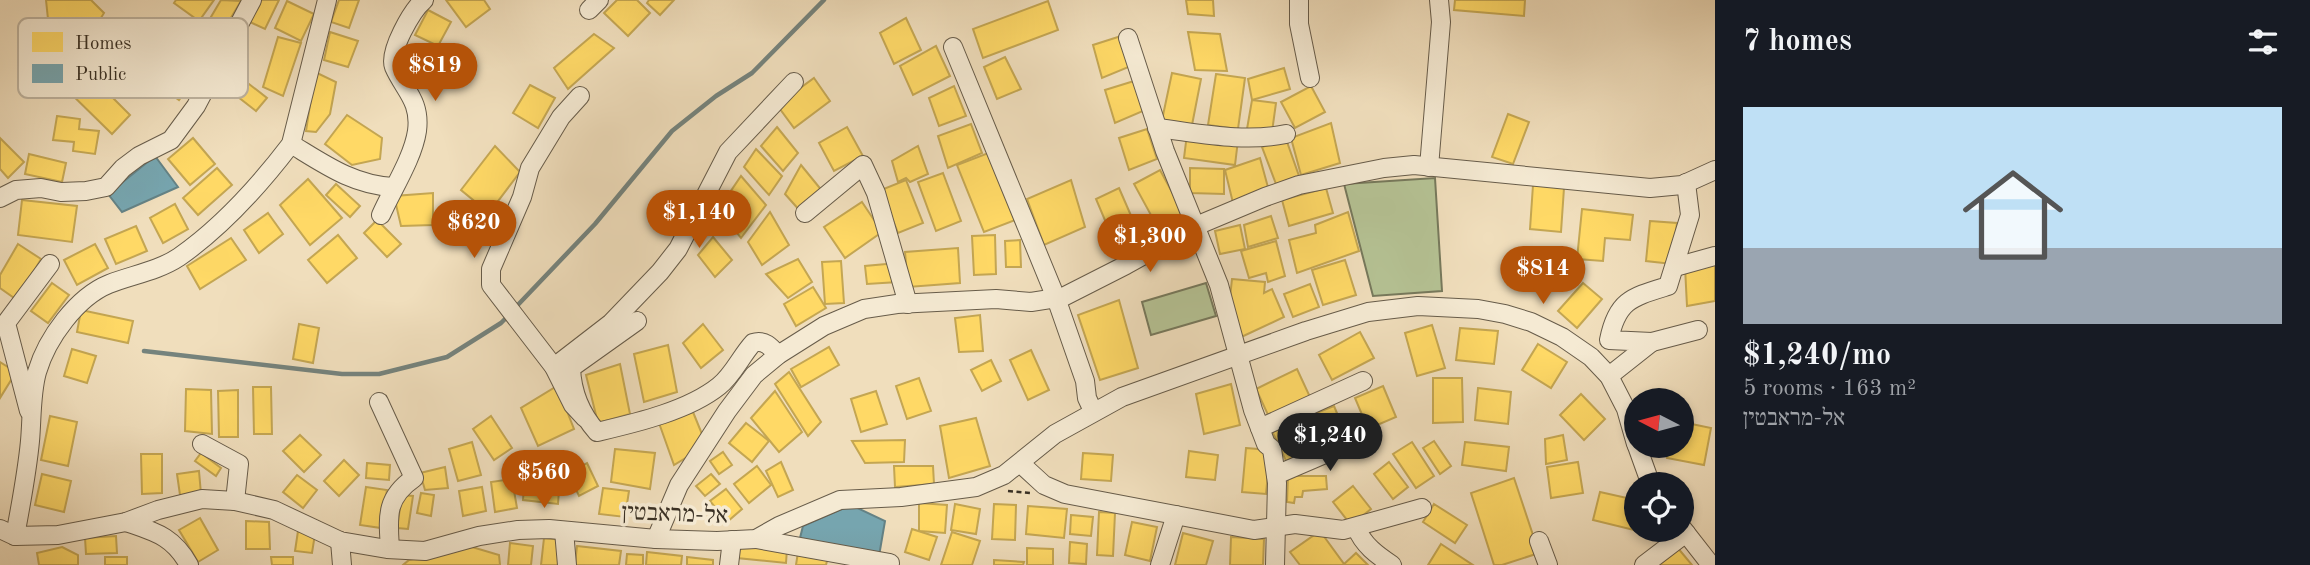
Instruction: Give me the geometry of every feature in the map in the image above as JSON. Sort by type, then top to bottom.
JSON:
[{"type":"street","points":[[243,18],[253,0]]},
{"type":"street","points":[[7,532],[27,474],[37,372],[54,336],[80,301],[107,285],[177,259],[208,234],[247,196],[291,144],[314,43],[327,0]]},
{"type":"street","points":[[381,215],[411,151],[417,130],[417,109],[407,86],[393,65],[394,54],[405,26],[424,0]]},
{"type":"street","points":[[1299,0],[1299,24],[1310,78]]},
{"type":"street","points":[[1429,167],[1441,22],[1439,0]]},
{"type":"street","points":[[1128,38],[1157,128],[1219,285],[1259,428],[1266,444],[1272,449],[1278,525],[1275,565]]},
{"type":"street","points":[[953,47],[1056,298],[1093,411]]},
{"type":"street","points":[[554,367],[611,323],[660,272],[678,249],[728,152],[794,82]]},
{"type":"street","points":[[580,96],[561,117],[530,168],[522,197],[491,269],[491,285],[554,367],[573,405],[597,432],[628,425],[701,398],[721,385],[753,343],[768,344],[778,355]]},
{"type":"street","points":[[0,198],[16,190],[41,188],[61,192],[106,187],[123,168],[139,156],[171,140],[200,98]]},
{"type":"street","points":[[1157,128],[1248,138],[1269,138],[1286,134]]},
{"type":"street","points":[[291,144],[349,178],[374,186],[393,187]]},
{"type":"street","points":[[805,213],[863,165],[876,193],[908,304]]},
{"type":"street","points":[[656,539],[679,485],[754,375],[778,355],[824,326],[864,309],[996,299],[1031,302],[1063,297],[1196,226],[1299,185],[1384,168],[1414,165],[1650,188],[1686,183],[1715,170]]},
{"type":"street","points":[[1686,183],[1690,215],[1668,286],[1640,295],[1620,308],[1609,340],[1652,342],[1698,330]]},
{"type":"street","points":[[1675,267],[1715,256]]},
{"type":"street","points":[[32,424],[6,323],[50,264]]},
{"type":"street","name":"אל-מראבטין","points":[[7,532],[58,535],[126,522],[158,510],[202,499],[235,501],[274,510],[340,541],[390,549],[425,551],[479,536],[518,530],[656,539],[756,539],[779,526],[840,500],[901,497],[976,487],[1004,475],[1055,434],[1122,397],[1237,355],[1368,312],[1392,307],[1450,306],[1505,314],[1547,328],[1591,357],[1609,376],[1624,405]]},
{"type":"street","points":[[585,418],[572,385],[571,368],[637,321]]},
{"type":"street","points":[[1609,376],[1652,342]]},
{"type":"street","points":[[1259,428],[1363,381]]},
{"type":"street","points":[[379,402],[414,478],[395,495],[390,507],[390,549]]},
{"type":"street","points":[[1276,475],[1369,435]]},
{"type":"street","points":[[202,444],[239,464],[235,501]]},
{"type":"street","points":[[1020,463],[1044,485],[1065,494],[1254,530],[1295,524],[1343,530],[1422,508]]},
{"type":"street","points":[[1160,565],[1176,515]]},
{"type":"street","points":[[126,522],[163,534],[183,553],[189,565]]},
{"type":"street","points":[[1356,527],[1374,553],[1392,565]]},
{"type":"street","points":[[564,531],[567,565]]},
{"type":"street","points":[[756,539],[890,563]]},
{"type":"street","points":[[729,565],[732,540]]},
{"type":"street","points":[[340,541],[342,565]]},
{"type":"street","points":[[1539,541],[1548,565]]},
{"type":"street","points":[[1644,565],[1671,542]]},
{"type":"street","points":[[1693,542],[1711,565]]},
{"type":"path","points":[[1008,491],[1035,493]]},
{"type":"green space","points":[[1435,178],[1442,291],[1373,296],[1344,184]]},
{"type":"green space","points":[[1206,283],[1216,316],[1151,335],[1142,302]]},
{"type":"building: Homes","points":[[46,0],[91,0],[104,13],[101,18],[48,18]]},
{"type":"building: Homes","points":[[176,0],[214,0],[201,18],[195,18],[174,3]]},
{"type":"building: Homes","points":[[221,0],[241,1],[231,18],[210,18]]},
{"type":"building: Homes","points":[[260,0],[279,0],[265,29],[250,22]]},
{"type":"building: Homes","points":[[339,0],[359,0],[349,28],[331,22]]},
{"type":"building: Homes","points":[[446,0],[484,0],[490,9],[466,27]]},
{"type":"building: Homes","points":[[617,0],[637,0],[650,13],[628,36],[604,13]]},
{"type":"building: Homes","points":[[649,0],[674,0],[660,15],[647,3]]},
{"type":"building: Homes","points":[[1186,0],[1213,0],[1214,16],[1188,14]]},
{"type":"building: Homes","points":[[1455,0],[1525,0],[1524,16],[1454,10]]},
{"type":"building: Homes","points":[[287,1],[314,14],[301,41],[275,28]]},
{"type":"building: Homes","points":[[1048,1],[1058,30],[983,58],[973,29]]},
{"type":"building: Homes","points":[[428,10],[451,22],[438,46],[415,35]]},
{"type":"building: Homes","points":[[906,18],[921,50],[894,64],[880,33]]},
{"type":"building: Homes","points":[[330,32],[358,41],[348,67],[324,60]]},
{"type":"building: Homes","points":[[1188,32],[1220,34],[1227,71],[1195,70]]},
{"type":"building: Homes","points":[[594,34],[614,48],[568,89],[554,68]]},
{"type":"building: Homes","points":[[1121,36],[1131,66],[1102,78],[1093,45]]},
{"type":"building: Homes","points":[[278,37],[301,43],[283,96],[263,87]]},
{"type":"building: Homes","points":[[936,46],[950,76],[913,95],[900,66]]},
{"type":"building: Homes","points":[[1005,57],[1021,89],[997,99],[984,67]]},
{"type":"building: Homes","points":[[421,58],[445,65],[438,88],[414,80]]},
{"type":"building: Homes","points":[[1284,68],[1290,89],[1252,100],[1248,79]]},
{"type":"building: Homes","points":[[315,72],[336,82],[330,114],[316,132],[306,131]]},
{"type":"building: Homes","points":[[1172,73],[1201,79],[1192,125],[1162,120]]},
{"type":"building: Homes","points":[[1216,74],[1245,78],[1238,129],[1208,125]]},
{"type":"building: Homes","points":[[814,78],[830,101],[794,128],[777,105]]},
{"type":"building: Homes","points":[[1134,81],[1143,111],[1115,123],[1105,90]]},
{"type":"building: Homes","points":[[248,83],[267,98],[256,111],[239,98],[248,98]]},
{"type":"building: Homes","points":[[530,85],[555,98],[538,128],[513,113]]},
{"type":"building: Homes","points":[[954,86],[966,116],[939,126],[929,98]]},
{"type":"building: Homes","points":[[1311,86],[1325,112],[1295,128],[1281,102]]},
{"type":"building: Homes","points":[[75,98],[113,98],[130,115],[112,134]]},
{"type":"building: Homes","points":[[1252,100],[1276,103],[1272,132],[1247,129]]},
{"type":"building: Homes","points":[[1508,114],[1529,122],[1513,164],[1492,157]]},
{"type":"building: Homes","points":[[347,115],[382,138],[380,159],[352,165],[325,144]]},
{"type":"building: Homes","points":[[57,116],[80,119],[79,129],[99,131],[95,154],[73,151],[74,142],[53,140]]},
{"type":"building: Homes","points":[[1331,123],[1340,163],[1301,175],[1291,138]]},
{"type":"building: Homes","points":[[971,124],[982,153],[948,168],[938,136]]},
{"type":"building: Homes","points":[[777,127],[798,153],[783,171],[761,146]]},
{"type":"building: Homes","points":[[847,127],[863,156],[834,171],[819,143]]},
{"type":"building: Homes","points":[[1147,129],[1157,159],[1129,170],[1119,138]]},
{"type":"building: Homes","points":[[1187,134],[1238,140],[1235,165],[1184,158]]},
{"type":"building: Homes","points":[[0,138],[24,162],[8,178],[0,169]]},
{"type":"building: Homes","points":[[193,138],[215,164],[190,185],[168,159]]},
{"type":"building: Homes","points":[[1286,139],[1299,176],[1276,184],[1262,147]]},
{"type":"building: Homes","points":[[495,146],[520,172],[489,213],[461,190]]},
{"type":"building: Homes","points":[[918,146],[928,174],[910,182],[906,178],[898,182],[892,161]]},
{"type":"building: Homes","points":[[756,149],[782,176],[769,195],[744,167]]},
{"type":"building: Homes","points":[[991,152],[1018,219],[984,232],[957,165]]},
{"type":"building: Homes","points":[[29,154],[66,163],[62,182],[25,174]]},
{"type":"building: Homes","points":[[1260,158],[1269,191],[1233,203],[1225,170]]},
{"type":"building: Homes","points":[[801,165],[823,192],[801,212],[785,194]]},
{"type":"building: Homes","points":[[217,168],[232,185],[198,215],[183,198]]},
{"type":"building: Homes","points":[[1190,168],[1224,169],[1224,194],[1190,193]]},
{"type":"building: Homes","points":[[1160,170],[1184,214],[1158,228],[1134,184]]},
{"type":"building: Homes","points":[[943,173],[961,221],[936,231],[918,182]]},
{"type":"building: Homes","points":[[741,176],[766,205],[741,238],[718,210]]},
{"type":"building: Homes","points":[[308,179],[342,218],[310,245],[280,205]]},
{"type":"building: Homes","points":[[906,180],[923,223],[898,233],[881,190]]},
{"type":"building: Homes","points":[[1071,180],[1085,227],[1044,245],[1027,199]]},
{"type":"building: Homes","points":[[336,184],[360,206],[350,217],[326,195]]},
{"type":"building: Homes","points":[[1533,185],[1564,188],[1561,232],[1530,229]]},
{"type":"building: Homes","points":[[1119,188],[1139,234],[1115,244],[1096,199]]},
{"type":"building: Homes","points":[[1326,188],[1333,213],[1289,226],[1282,200]]},
{"type":"building: Homes","points":[[433,193],[433,225],[401,226],[394,196]]},
{"type":"building: Homes","points":[[22,200],[77,206],[72,242],[18,235]]},
{"type":"building: Homes","points":[[862,202],[882,232],[845,258],[824,227]]},
{"type":"building: Homes","points":[[175,204],[188,229],[163,243],[150,218]]},
{"type":"building: Homes","points":[[1582,209],[1633,215],[1630,240],[1605,238],[1603,261],[1577,259]]},
{"type":"building: Homes","points":[[770,212],[789,245],[762,265],[748,242]]},
{"type":"building: Homes","points":[[1348,212],[1359,251],[1297,273],[1289,240],[1316,233],[1315,225]]},
{"type":"building: Homes","points":[[268,213],[283,234],[259,253],[244,230]]},
{"type":"building: Homes","points":[[1271,216],[1278,238],[1248,247],[1244,225]]},
{"type":"building: Homes","points":[[377,220],[401,244],[387,257],[364,233]]},
{"type":"building: Homes","points":[[1650,221],[1677,223],[1672,264],[1646,261]]},
{"type":"building: Homes","points":[[1240,225],[1245,249],[1220,254],[1215,231]]},
{"type":"building: Homes","points":[[136,226],[147,251],[116,264],[105,239]]},
{"type":"building: Homes","points":[[338,235],[357,258],[327,283],[308,260]]},
{"type":"building: Homes","points":[[995,235],[996,274],[974,275],[972,236]]},
{"type":"building: Homes","points":[[713,237],[732,260],[715,277],[698,255]]},
{"type":"building: Homes","points":[[231,238],[246,260],[200,289],[187,266]]},
{"type":"building: Homes","points":[[1020,240],[1021,267],[1006,267],[1005,241]]},
{"type":"building: Homes","points":[[1276,241],[1285,276],[1268,282],[1266,273],[1249,278],[1241,251]]},
{"type":"building: Homes","points":[[18,244],[41,259],[17,300],[0,288],[0,275]]},
{"type":"building: Homes","points":[[95,244],[108,268],[77,285],[64,260]]},
{"type":"building: Homes","points":[[958,248],[960,283],[908,287],[905,252]]},
{"type":"building: Homes","points":[[1516,258],[1564,262],[1561,288],[1514,284]]},
{"type":"building: Homes","points":[[798,259],[812,282],[788,298],[766,274]]},
{"type":"building: Homes","points":[[1345,260],[1356,295],[1323,305],[1312,270]]},
{"type":"building: Homes","points":[[841,261],[844,303],[825,304],[822,262]]},
{"type":"building: Homes","points":[[1715,261],[1715,301],[1687,306],[1685,267]]},
{"type":"building: Homes","points":[[897,263],[898,282],[867,284],[865,266]]},
{"type":"building: Homes","points":[[1232,279],[1265,282],[1264,293],[1272,289],[1284,317],[1237,339],[1229,307]]},
{"type":"building: Homes","points":[[52,283],[69,295],[48,323],[31,311]]},
{"type":"building: Homes","points":[[1583,283],[1602,299],[1577,328],[1558,311]]},
{"type":"building: Homes","points":[[1310,284],[1319,307],[1293,317],[1284,294]]},
{"type":"building: Homes","points":[[813,287],[826,308],[796,326],[784,304]]},
{"type":"building: Homes","points":[[1119,300],[1138,368],[1100,380],[1078,315]]},
{"type":"building: Homes","points":[[81,310],[133,321],[128,343],[77,332]]},
{"type":"building: Homes","points":[[980,315],[983,351],[959,352],[955,318]]},
{"type":"building: Homes","points":[[299,324],[319,328],[313,363],[293,359]]},
{"type":"building: Homes","points":[[703,324],[723,350],[701,368],[683,343]]},
{"type":"building: Homes","points":[[1432,325],[1445,368],[1417,376],[1405,333]]},
{"type":"building: Homes","points":[[1460,328],[1498,331],[1494,364],[1456,360]]},
{"type":"building: Homes","points":[[1360,332],[1374,358],[1332,380],[1319,355]]},
{"type":"building: Homes","points":[[1538,344],[1567,362],[1551,388],[1522,370]]},
{"type":"building: Homes","points":[[668,345],[677,392],[644,402],[634,354]]},
{"type":"building: Homes","points":[[829,347],[839,365],[801,387],[791,369]]},
{"type":"building: Homes","points":[[72,349],[96,356],[87,383],[64,376]]},
{"type":"building: Homes","points":[[1031,350],[1049,390],[1028,400],[1010,360]]},
{"type":"building: Homes","points":[[991,360],[1001,381],[982,391],[971,370]]},
{"type":"building: Homes","points":[[0,362],[16,372],[0,398]]},
{"type":"building: Homes","points":[[620,364],[630,414],[598,423],[586,375]]},
{"type":"building: Homes","points":[[1297,369],[1310,397],[1269,417],[1256,389]]},
{"type":"building: Homes","points":[[789,372],[821,422],[808,436],[775,384]]},
{"type":"building: Homes","points":[[919,378],[931,411],[907,419],[896,386]]},
{"type":"building: Homes","points":[[1433,378],[1462,378],[1463,422],[1433,423]]},
{"type":"building: Homes","points":[[1231,384],[1240,425],[1204,434],[1196,394]]},
{"type":"building: Homes","points":[[557,386],[574,429],[538,446],[521,408]]},
{"type":"building: Homes","points":[[1383,386],[1396,417],[1368,429],[1355,398]]},
{"type":"building: Homes","points":[[253,387],[271,387],[272,434],[254,434]]},
{"type":"building: Homes","points":[[1478,388],[1511,392],[1508,424],[1475,420]]},
{"type":"building: Homes","points":[[186,389],[211,390],[212,434],[185,431]]},
{"type":"building: Homes","points":[[238,390],[238,437],[219,437],[218,391]]},
{"type":"building: Homes","points":[[775,391],[802,432],[779,452],[751,418]]},
{"type":"building: Homes","points":[[876,391],[887,424],[861,432],[851,399]]},
{"type":"building: Homes","points":[[1581,394],[1605,419],[1584,440],[1560,415]]},
{"type":"building: Homes","points":[[1334,406],[1346,435],[1318,447],[1306,417]]},
{"type":"building: Homes","points":[[693,412],[704,439],[697,451],[674,465],[659,423]]},
{"type":"building: Homes","points":[[50,416],[77,422],[68,466],[41,460]]},
{"type":"building: Homes","points":[[491,416],[512,448],[494,460],[473,429]]},
{"type":"building: Homes","points":[[976,418],[990,466],[949,478],[940,426]]},
{"type":"building: Homes","points":[[1297,420],[1311,451],[1287,463],[1272,431]]},
{"type":"building: Homes","points":[[746,423],[769,441],[752,462],[729,443]]},
{"type":"building: Homes","points":[[1694,424],[1711,428],[1704,465],[1667,458],[1694,458]]},
{"type":"building: Homes","points":[[300,435],[321,455],[304,472],[283,451]]},
{"type":"building: Homes","points":[[1563,435],[1567,460],[1546,464],[1545,439]]},
{"type":"building: Homes","points":[[905,440],[904,462],[865,463],[852,441]]},
{"type":"building: Homes","points":[[1434,441],[1451,466],[1440,474],[1423,448]]},
{"type":"building: Homes","points":[[472,442],[481,475],[458,481],[449,449]]},
{"type":"building: Homes","points":[[1412,442],[1434,476],[1416,488],[1393,454]]},
{"type":"building: Homes","points":[[1465,442],[1509,447],[1506,471],[1462,465]]},
{"type":"building: Homes","points":[[1246,448],[1270,450],[1266,494],[1242,492]]},
{"type":"building: Homes","points":[[615,449],[655,453],[650,489],[611,482]]},
{"type":"building: Homes","points":[[1189,451],[1218,455],[1215,480],[1186,477]]},
{"type":"building: Homes","points":[[723,452],[732,465],[719,474],[710,461]]},
{"type":"building: Homes","points":[[201,453],[221,468],[216,476],[195,461]]},
{"type":"building: Homes","points":[[1083,453],[1113,455],[1111,481],[1081,479]]},
{"type":"building: Homes","points":[[141,454],[162,454],[162,493],[142,494]]},
{"type":"building: Homes","points":[[344,460],[359,475],[339,496],[324,481]]},
{"type":"building: Homes","points":[[781,462],[793,490],[778,497],[766,471]]},
{"type":"building: Homes","points":[[1389,462],[1408,487],[1393,499],[1374,474]]},
{"type":"building: Homes","points":[[1578,462],[1583,493],[1551,498],[1547,467]]},
{"type":"building: Homes","points":[[367,463],[390,465],[389,480],[366,478]]},
{"type":"building: Homes","points":[[587,463],[598,486],[579,496],[568,473]]},
{"type":"building: Homes","points":[[757,466],[771,485],[749,503],[734,484]]},
{"type":"building: Homes","points":[[894,466],[933,466],[934,484],[895,487]]},
{"type":"building: Homes","points":[[445,467],[448,488],[425,490],[420,473]]},
{"type":"building: Homes","points":[[199,471],[201,494],[180,495],[177,474]]},
{"type":"building: Homes","points":[[525,473],[560,476],[558,504],[523,500]]},
{"type":"building: Homes","points":[[42,474],[71,481],[64,512],[35,505]]},
{"type":"building: Homes","points":[[711,474],[720,484],[705,496],[696,486]]},
{"type":"building: Homes","points":[[297,475],[317,490],[303,508],[283,492]]},
{"type":"building: Homes","points":[[1288,476],[1326,476],[1327,489],[1303,491],[1302,497],[1295,497],[1294,503],[1287,502]]},
{"type":"building: Homes","points":[[1514,478],[1539,553],[1494,565],[1471,493]]},
{"type":"building: Homes","points":[[512,479],[517,508],[495,512],[491,482]]},
{"type":"building: Homes","points":[[1353,486],[1371,509],[1351,525],[1333,502]]},
{"type":"building: Homes","points":[[366,487],[387,490],[381,528],[360,525]]},
{"type":"building: Homes","points":[[482,487],[486,511],[463,516],[459,491]]},
{"type":"building: Homes","points":[[603,488],[629,491],[625,517],[599,514]]},
{"type":"building: Homes","points":[[726,489],[742,509],[727,522],[710,501]]},
{"type":"building: Homes","points":[[1600,492],[1624,497],[1624,528],[1593,520]]},
{"type":"building: Homes","points":[[421,493],[434,495],[431,516],[417,513]]},
{"type":"building: Homes","points":[[402,495],[413,496],[408,529],[397,528]]},
{"type":"building: Homes","points":[[919,503],[947,505],[945,533],[919,531]]},
{"type":"building: Homes","points":[[955,504],[980,509],[976,534],[951,530]]},
{"type":"building: Homes","points":[[994,504],[1016,505],[1015,540],[992,539]]},
{"type":"building: Homes","points":[[1434,504],[1467,525],[1455,543],[1423,522]]},
{"type":"building: Homes","points":[[1028,506],[1067,509],[1064,538],[1026,534]]},
{"type":"building: Homes","points":[[1099,512],[1115,513],[1113,556],[1097,555]]},
{"type":"building: Homes","points":[[1071,515],[1093,517],[1091,536],[1070,534]]},
{"type":"building: Homes","points":[[200,518],[218,550],[198,562],[179,530]]},
{"type":"building: Homes","points":[[246,521],[269,522],[270,549],[246,549]]},
{"type":"building: Homes","points":[[1132,522],[1157,527],[1150,561],[1125,555]]},
{"type":"building: Homes","points":[[912,529],[937,537],[929,560],[905,552]]},
{"type":"building: Homes","points":[[298,531],[315,534],[312,553],[295,551]]},
{"type":"building: Homes","points":[[1320,531],[1343,565],[1300,565],[1290,552]]},
{"type":"building: Homes","points":[[952,532],[980,541],[972,565],[941,565]]},
{"type":"building: Homes","points":[[1183,533],[1213,541],[1206,565],[1175,565]]},
{"type":"building: Homes","points":[[116,536],[117,553],[86,554],[85,538]]},
{"type":"building: Homes","points":[[1231,537],[1264,539],[1263,565],[1230,565]]},
{"type":"building: Homes","points":[[544,538],[563,540],[560,565],[541,565]]},
{"type":"building: Homes","points":[[1070,542],[1087,544],[1086,564],[1069,563]]},
{"type":"building: Homes","points":[[510,543],[533,546],[531,565],[508,565]]},
{"type":"building: Homes","points":[[1441,544],[1473,565],[1428,565]]},
{"type":"building: Homes","points":[[738,545],[787,549],[786,563],[737,558]]},
{"type":"building: Homes","points":[[577,546],[621,551],[619,565],[575,565]]},
{"type":"building: Homes","points":[[62,547],[78,555],[78,565],[39,565],[37,553]]},
{"type":"building: Homes","points":[[472,547],[499,555],[500,565],[403,565],[409,560]]},
{"type":"building: Homes","points":[[1677,547],[1692,565],[1659,565]]},
{"type":"building: Homes","points":[[1027,548],[1053,549],[1053,565],[1027,565]]},
{"type":"building: Homes","points":[[647,552],[682,556],[681,565],[646,565]]},
{"type":"building: Homes","points":[[798,552],[828,557],[826,565],[796,565]]},
{"type":"building: Homes","points":[[1356,553],[1368,565],[1343,565]]},
{"type":"building: Homes","points":[[627,554],[643,555],[643,565],[626,565]]},
{"type":"building: Homes","points":[[105,557],[127,557],[127,565],[105,565]]},
{"type":"building: Homes","points":[[271,557],[293,557],[293,565],[272,565]]},
{"type":"building: Homes","points":[[687,557],[713,560],[713,565],[687,565]]},
{"type":"building: Homes","points":[[994,560],[1024,562],[1023,565],[994,565]]},
{"type":"building: Public","points":[[155,156],[178,187],[122,212],[108,194]]},
{"type":"building: Public","points":[[851,505],[885,521],[879,556],[799,542],[803,526]]},
{"type":"waterway","points":[[514,309],[595,224],[672,131],[716,96],[752,73],[824,0]]},
{"type":"waterway","points":[[144,351],[342,374],[379,374],[447,357],[508,316]]}]
